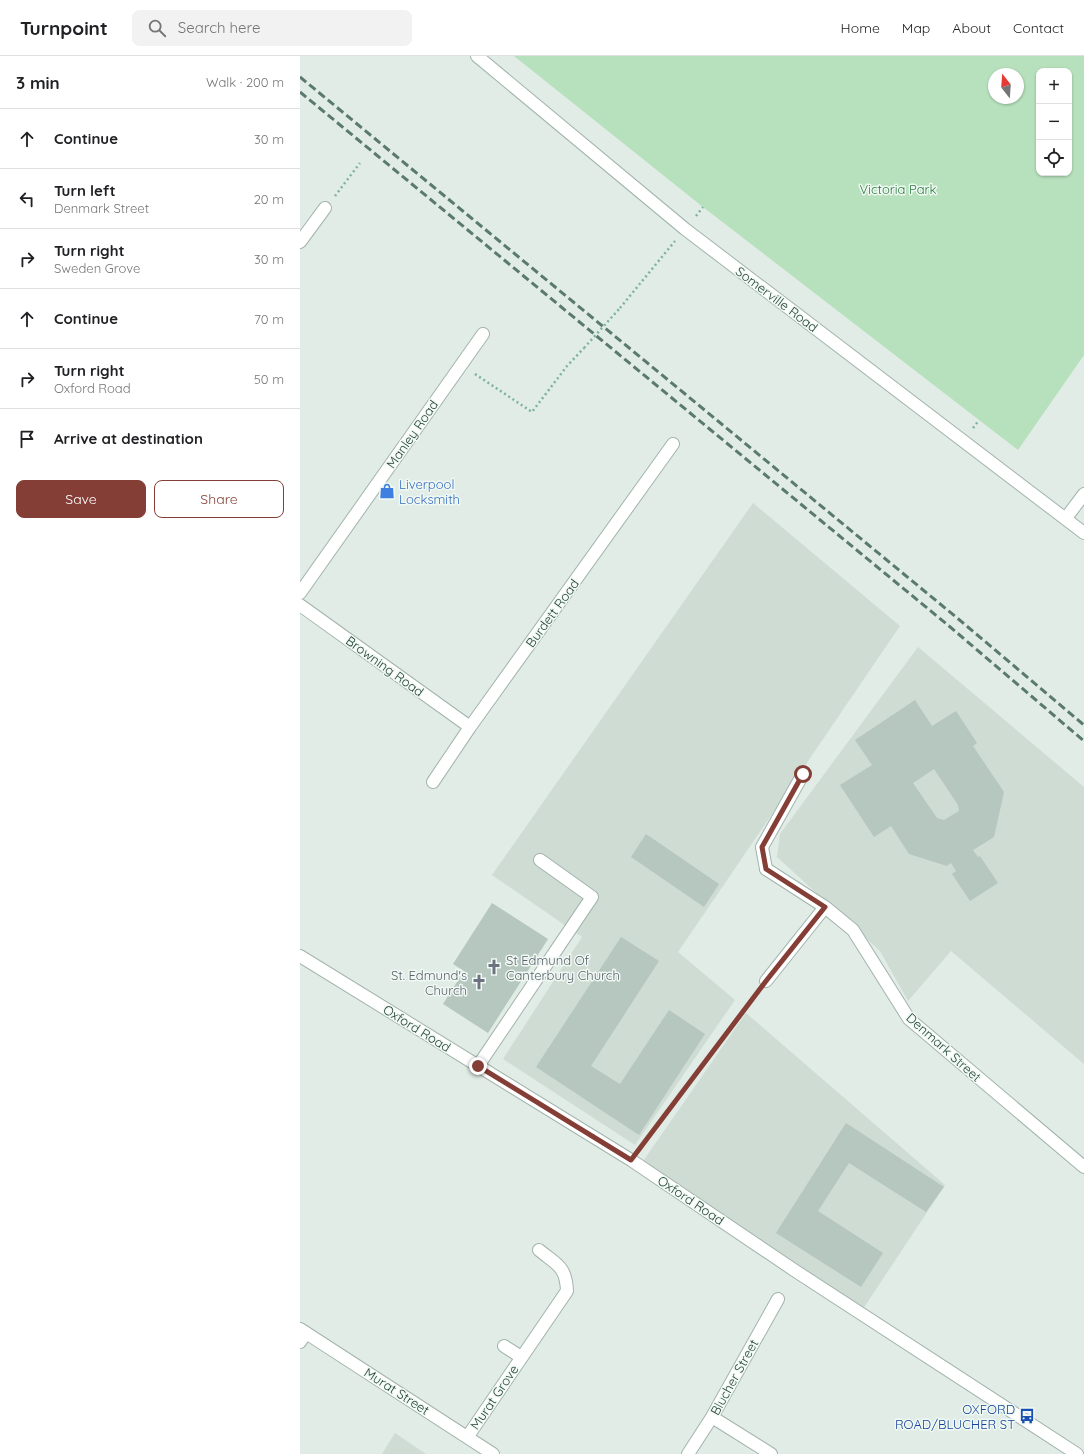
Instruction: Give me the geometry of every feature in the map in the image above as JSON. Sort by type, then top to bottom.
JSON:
[{"type":"street","name":"Somerville Road","points":[[477,56],[685,229],[1084,533]]},
{"type":"street","points":[[300,242],[325,208]]},
{"type":"street","name":"Manley Road","points":[[300,593],[483,334]]},
{"type":"street","name":"Burdett Road","points":[[433,782],[673,444]]},
{"type":"street","points":[[1066,518],[1084,494]]},
{"type":"street","name":"Browning Road","points":[[300,605],[470,728]]},
{"type":"street","name":"Denmark Street","points":[[803,774],[762,847],[766,869],[825,907],[853,930],[909,1019],[1084,1167]]},
{"type":"street","points":[[478,1066],[592,897],[540,860]]},
{"type":"street","points":[[766,981],[825,907]]},
{"type":"street","name":"Oxford Road","points":[[300,956],[631,1160],[797,1272],[1077,1454]]},
{"type":"street","name":"Murat Grove","points":[[468,1436],[567,1291],[566,1277],[562,1269],[539,1250]]},
{"type":"street","name":"Blucher Street","points":[[688,1454],[712,1417],[778,1299]]},
{"type":"street","name":"Murat Street","points":[[302,1335],[468,1436],[493,1454]]},
{"type":"street","name":"Murat Grove","points":[[504,1346],[521,1357]]},
{"type":"street","points":[[712,1417],[770,1454]]},
{"type":"path","points":[[325,208],[360,163]]},
{"type":"path","points":[[461,365],[532,412],[567,366],[620,308],[685,229]]},
{"type":"path","points":[[631,1160],[766,981]]},
{"type":"shaded area","points":[[753,503],[900,626],[678,952],[735,1000],[635,1145],[503,1059],[582,937],[492,875]]},
{"type":"shaded area","points":[[918,647],[1084,787],[1084,1064],[951,951],[908,1001],[880,951],[777,857],[780,834]]},
{"type":"shaded area","points":[[746,1013],[945,1185],[863,1309],[641,1164]]},
{"type":"shaded area","points":[[395,1433],[426,1454],[382,1454]]},
{"type":"green space","name":"Victoria Park","points":[[514,56],[1084,56],[1084,355],[1018,450],[703,207]]},
{"type":"building","points":[[915,700],[932,726],[956,711],[977,743],[973,746],[1004,792],[994,837],[973,850],[978,857],[980,856],[998,883],[970,901],[952,874],[956,871],[951,863],[947,866],[909,854],[891,826],[874,837],[840,785],[872,765],[855,740]],"holes":[[[934,769],[958,805],[959,811],[944,820],[937,818],[913,783]]]},
{"type":"building","points":[[646,834],[719,884],[704,907],[631,857]]},
{"type":"building","name":"St Edmund Of Canterbury Church","points":[[492,903],[548,939],[488,1033],[443,1004],[464,971],[453,964]]},
{"type":"building","points":[[621,937],[659,961],[591,1066],[620,1084],[669,1010],[705,1034],[639,1135],[536,1067]]},
{"type":"building","points":[[846,1123],[944,1187],[926,1212],[849,1163],[818,1211],[883,1253],[861,1287],[776,1233]]},
{"type":"railway","points":[[300,77],[956,617],[1084,725]]},
{"type":"railway","points":[[300,92],[949,626],[1084,741]]},
{"type":"place","name":"Liverpool Locksmith","points":[[387,491]]},
{"type":"place","name":"St Edmund Of Canterbury Church","points":[[494,967]]},
{"type":"place","name":"St. Edmund's Church","points":[[479,982]]},
{"type":"place","name":"OXFORD ROAD/BLUCHER ST","points":[[1027,1416]]},
{"type":"route","points":[[478,1066],[631,1160],[766,981],[825,907],[766,869],[762,847],[803,774]]}]
